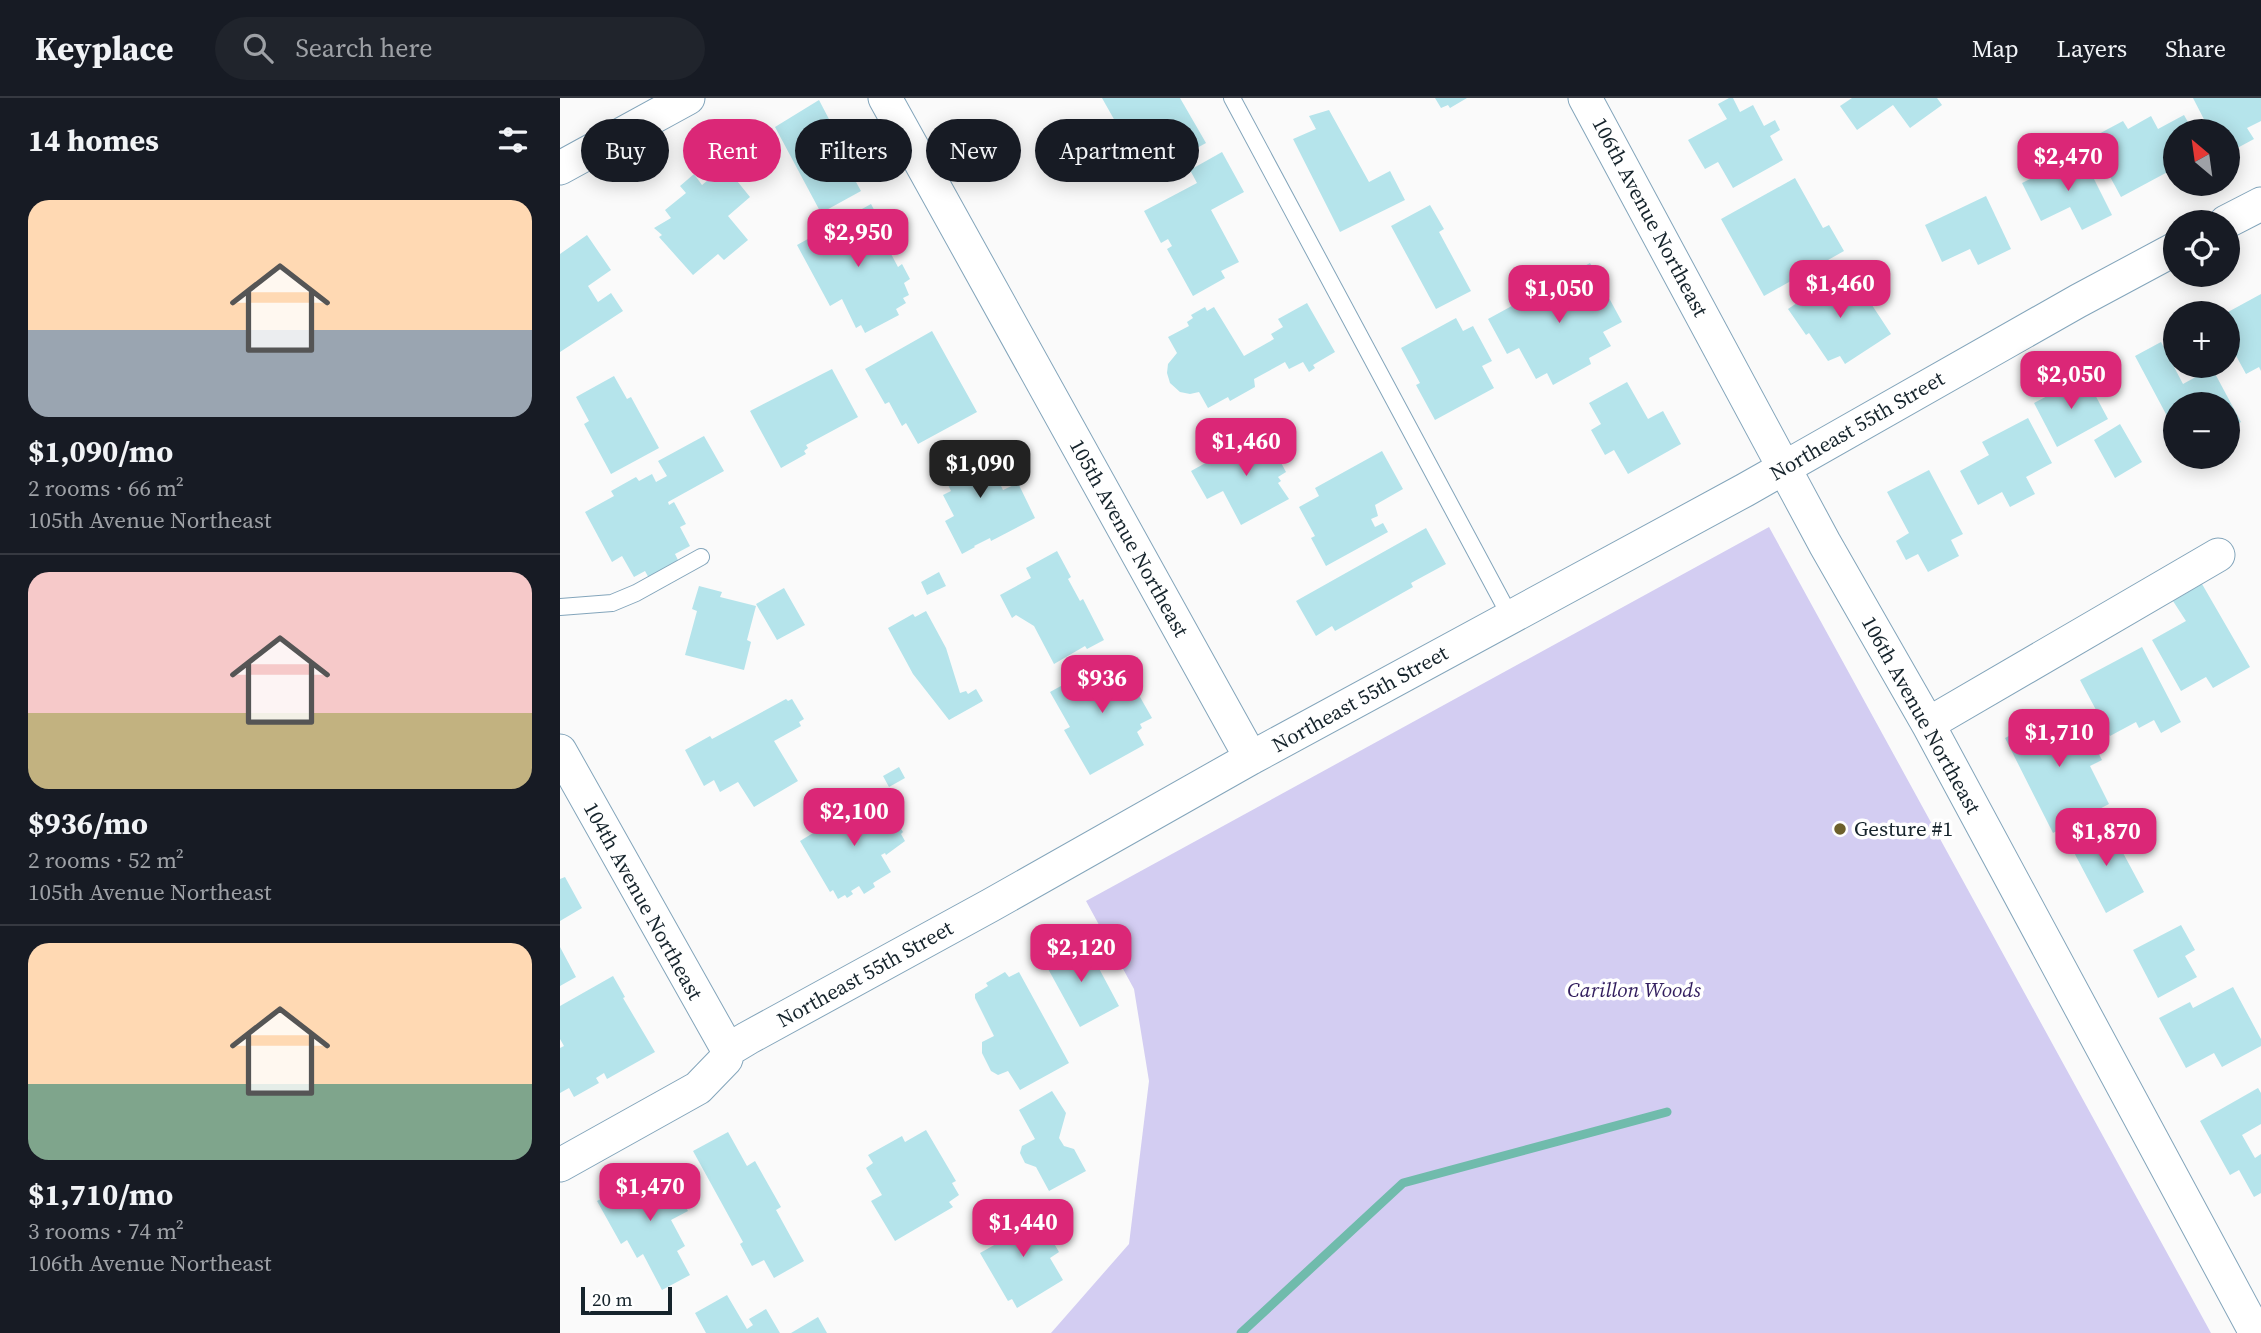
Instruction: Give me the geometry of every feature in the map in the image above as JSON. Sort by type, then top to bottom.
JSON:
[{"type":"street","points":[[560,168],[688,98]]},
{"type":"street","name":"105th Avenue Northeast","points":[[885,98],[1251,758]]},
{"type":"street","name":"106th Avenue Northeast","points":[[1585,98],[1825,544],[1928,724],[2256,1333]]},
{"type":"street","points":[[2240,215],[2261,204]]},
{"type":"street","name":"Northeast 55th Street","points":[[560,1165],[698,1088],[726,1059],[727,1050],[1251,758],[1745,490],[2066,307],[2163,255]]},
{"type":"street","points":[[1928,724],[2218,555]]},
{"type":"street","name":"104th Avenue Northeast","points":[[560,751],[727,1050]]},
{"type":"lane","points":[[1232,98],[1510,616]]},
{"type":"lane","points":[[560,607],[612,603],[636,593],[701,557]]},
{"type":"green space","name":"Carillon Woods","points":[[1769,527],[2211,1333],[1051,1333],[1129,1244],[1149,1081],[1134,989],[1086,901]]},
{"type":"building","points":[[1102,98],[1180,98],[1192,119],[1114,119]]},
{"type":"building","points":[[1435,98],[1467,98],[1450,108],[1448,105],[1441,108]]},
{"type":"building","points":[[1733,98],[1740,112],[1753,105],[1764,126],[1775,120],[1780,130],[1770,136],[1783,160],[1733,188],[1718,162],[1705,169],[1688,140],[1727,119],[1718,104]]},
{"type":"building","points":[[1852,98],[1937,98],[1942,105],[1910,128],[1893,105],[1857,130],[1840,106]]},
{"type":"building","points":[[2193,98],[2261,98],[2261,121],[2247,128],[2254,139],[2240,147],[2240,119],[2204,119]]},
{"type":"building","points":[[819,100],[829,119],[795,119],[795,164],[781,138],[781,123]]},
{"type":"building","points":[[1329,110],[1369,182],[1390,171],[1405,200],[1340,232],[1293,139],[1316,129],[1309,116]]},
{"type":"building","points":[[2151,116],[2158,129],[2163,126],[2163,174],[2121,197],[2101,160],[2105,158],[2093,137],[2123,121],[2128,129]]},
{"type":"building","points":[[1199,131],[1206,143],[1199,147]]},
{"type":"building","points":[[1222,152],[1244,192],[1211,210],[1239,262],[1221,271],[1225,278],[1193,296],[1167,249],[1172,246],[1168,239],[1161,243],[1144,211],[1199,182],[1199,165]]},
{"type":"building","points":[[2081,153],[2112,215],[2082,230],[2070,207],[2041,221],[2022,183]]},
{"type":"building","points":[[1795,178],[1823,228],[1829,225],[1844,251],[1764,296],[1721,219]]},
{"type":"building","points":[[685,182],[700,182],[702,185],[706,182],[738,182],[750,197],[728,216],[748,240],[724,260],[718,254],[693,275],[654,228],[671,218],[665,210],[686,193],[680,186]]},
{"type":"building","points":[[804,182],[856,182],[861,191],[821,213]]},
{"type":"building","points":[[1986,196],[2011,249],[1978,265],[1970,249],[1942,262],[1925,225]]},
{"type":"building","points":[[871,204],[886,232],[886,235],[877,240],[887,254],[890,252],[898,267],[902,264],[910,279],[904,283],[909,295],[903,298],[906,303],[896,309],[899,315],[865,333],[861,325],[856,328],[842,299],[830,306],[797,245]]},
{"type":"building","points":[[1430,205],[1444,229],[1439,232],[1471,291],[1436,309],[1391,226]]},
{"type":"building","points":[[587,235],[611,270],[588,286],[598,302],[611,293],[623,311],[560,352],[560,254]]},
{"type":"building","points":[[1590,263],[1622,322],[1603,332],[1611,346],[1589,358],[1591,364],[1553,385],[1547,373],[1536,379],[1519,348],[1507,354],[1488,319]]},
{"type":"building","points":[[1859,273],[1867,286],[1853,295],[1859,304],[1868,299],[1891,334],[1845,364],[1840,356],[1828,361],[1788,309],[1834,278],[1836,281],[1842,276],[1846,281]]},
{"type":"building","points":[[2261,294],[2261,371],[2259,367],[2246,374],[2240,363],[2240,305]]},
{"type":"building","points":[[1307,303],[1335,352],[1313,365],[1315,368],[1309,372],[1303,362],[1289,369],[1285,362],[1254,379],[1255,387],[1230,401],[1228,397],[1208,408],[1199,392],[1180,392],[1170,383],[1168,364],[1177,353],[1168,337],[1189,326],[1187,322],[1193,318],[1191,315],[1205,307],[1207,311],[1214,307],[1244,356],[1274,339],[1271,334],[1283,327],[1278,319]]},
{"type":"building","points":[[1456,318],[1463,331],[1473,326],[1492,361],[1482,366],[1494,388],[1435,420],[1416,385],[1420,383],[1401,348]]},
{"type":"building","points":[[932,331],[977,412],[918,444],[906,423],[902,426],[889,402],[885,404],[865,369]]},
{"type":"building","points":[[2161,342],[2163,378],[2180,378],[2183,384],[2194,378],[2217,378],[2225,392],[2163,392],[2163,408],[2135,356]]},
{"type":"building","points":[[832,369],[858,417],[806,445],[806,454],[781,468],[750,411]]},
{"type":"building","points":[[614,376],[627,399],[631,397],[659,448],[611,474],[584,424],[589,421],[576,397]]},
{"type":"building","points":[[2085,376],[2108,419],[2057,447],[2034,403]]},
{"type":"building","points":[[1627,382],[1648,419],[1663,411],[1681,444],[1628,474],[1614,450],[1605,455],[1591,430],[1601,424],[1589,403]]},
{"type":"building","points":[[2028,418],[2052,463],[2026,477],[2035,494],[2010,507],[2002,492],[1978,505],[1960,471],[1989,455],[1982,442]]},
{"type":"building","points":[[2120,424],[2142,462],[2115,478],[2094,440]]},
{"type":"building","points":[[1270,432],[1283,456],[1279,459],[1286,472],[1278,477],[1281,481],[1278,483],[1289,499],[1241,525],[1223,491],[1207,499],[1191,471],[1231,449],[1232,451],[1245,441],[1247,444]]},
{"type":"building","points":[[704,436],[724,471],[668,502],[669,505],[674,502],[686,524],[680,527],[690,546],[675,554],[680,564],[650,580],[645,571],[634,577],[622,556],[612,562],[585,512],[614,496],[611,491],[636,477],[639,481],[652,474],[656,482],[667,476],[658,461]]},
{"type":"building","points":[[973,442],[990,470],[986,472],[988,475],[994,472],[1003,490],[1018,483],[1035,518],[962,554],[945,521],[954,516],[943,495],[951,491],[936,460]]},
{"type":"building","points":[[1382,451],[1403,489],[1375,505],[1378,516],[1371,519],[1375,527],[1383,523],[1388,532],[1326,566],[1311,538],[1315,536],[1299,507],[1319,496],[1315,488]]},
{"type":"building","points":[[1929,470],[1963,534],[1951,540],[1959,556],[1928,572],[1918,554],[1906,560],[1896,541],[1909,533],[1887,492]]},
{"type":"building","points":[[1426,528],[1446,564],[1411,583],[1413,587],[1335,631],[1332,626],[1316,636],[1296,601]]},
{"type":"building","points":[[1057,551],[1071,577],[1068,579],[1080,601],[1083,599],[1104,640],[1087,649],[1085,646],[1054,664],[1034,626],[1016,615],[1012,618],[1000,595],[1031,578],[1026,568]]},
{"type":"building","points":[[939,572],[946,586],[927,595],[921,582]]},
{"type":"building","points":[[2202,584],[2250,667],[2213,688],[2206,677],[2181,691],[2152,640],[2186,621],[2173,601]]},
{"type":"building","points":[[699,586],[722,592],[720,597],[756,606],[747,640],[751,642],[744,670],[685,655],[697,611],[692,609]]},
{"type":"building","points":[[784,588],[805,625],[777,640],[756,604]]},
{"type":"building","points":[[926,611],[946,648],[960,693],[966,691],[968,694],[976,689],[983,701],[949,720],[913,674],[888,628],[913,614],[915,617]]},
{"type":"building","points":[[2142,647],[2181,722],[2161,733],[2154,720],[2139,728],[2136,722],[2110,736],[2080,680]]},
{"type":"building","points":[[1110,659],[1113,666],[1120,662],[1152,718],[1140,724],[1142,728],[1137,732],[1144,745],[1090,775],[1064,730],[1070,727],[1050,692]]},
{"type":"building","points":[[786,699],[792,699],[804,719],[799,722],[801,726],[774,741],[798,781],[754,807],[738,782],[720,792],[714,780],[704,786],[685,750],[710,736],[712,739]]},
{"type":"building","points":[[2062,709],[2072,729],[2083,723],[2102,760],[2090,766],[2109,804],[2053,833],[2005,738]]},
{"type":"building","points":[[899,767],[905,778],[889,787],[883,776]]},
{"type":"building","points":[[880,796],[903,832],[901,834],[905,841],[886,855],[881,855],[891,872],[873,883],[875,887],[864,894],[859,886],[851,891],[853,894],[847,898],[845,895],[838,899],[833,890],[830,892],[800,841],[818,830],[822,818],[838,821]]},
{"type":"building","points":[[2107,823],[2144,892],[2106,913],[2069,843]]},
{"type":"building","points":[[565,877],[582,908],[560,921],[560,879]]},
{"type":"building","points":[[2181,925],[2195,950],[2185,956],[2197,977],[2158,998],[2133,950]]},
{"type":"building","points":[[1086,944],[1119,1006],[1080,1027],[1041,956],[1057,947],[1062,957]]},
{"type":"building","points":[[560,947],[576,977],[560,986]]},
{"type":"building","points":[[1005,972],[1009,977],[1019,972],[1069,1063],[1020,1090],[1008,1071],[998,1075],[991,1071],[982,1053],[982,1042],[994,1036],[975,998],[975,994],[988,986],[986,983]]},
{"type":"building","points":[[613,976],[655,1052],[607,1079],[604,1073],[596,1078],[599,1083],[574,1097],[569,1088],[560,1093],[560,1048],[564,1046],[560,1039],[560,1006]]},
{"type":"building","points":[[2233,987],[2261,1039],[2261,1046],[2222,1067],[2214,1053],[2186,1068],[2159,1018],[2190,1002],[2193,1008]]},
{"type":"building","points":[[2258,1088],[2261,1093],[2261,1124],[2242,1135],[2255,1158],[2261,1154],[2261,1193],[2254,1197],[2239,1170],[2230,1175],[2200,1121]]},
{"type":"building","points":[[1052,1091],[1066,1113],[1059,1138],[1064,1146],[1074,1149],[1086,1171],[1049,1191],[1036,1167],[1025,1163],[1020,1153],[1022,1146],[1035,1139],[1019,1110]]},
{"type":"building","points":[[926,1130],[956,1181],[952,1183],[959,1195],[949,1202],[953,1207],[895,1241],[871,1201],[882,1195],[866,1168],[873,1163],[868,1155],[902,1136],[905,1142]]},
{"type":"building","points":[[728,1132],[747,1166],[755,1161],[781,1207],[776,1210],[804,1261],[774,1278],[764,1260],[752,1266],[740,1244],[743,1242],[693,1151]]},
{"type":"building","points":[[662,1164],[688,1211],[671,1220],[685,1246],[677,1251],[690,1275],[662,1290],[643,1254],[637,1258],[627,1240],[621,1244],[597,1201]]},
{"type":"building","points":[[1035,1211],[1059,1252],[1050,1258],[1063,1280],[1017,1308],[1012,1299],[1008,1301],[980,1253],[996,1244],[992,1238],[997,1235],[992,1227],[1006,1218],[1009,1223]]},
{"type":"building","points":[[727,1295],[747,1329],[753,1325],[749,1319],[766,1309],[780,1333],[706,1333],[695,1313]]},
{"type":"building","points":[[818,1317],[827,1333],[791,1333]]},
{"type":"waterway","points":[[1241,1333],[1403,1183],[1667,1112]]},
{"type":"place","name":"Gesture #1","points":[[1840,829]]}]
